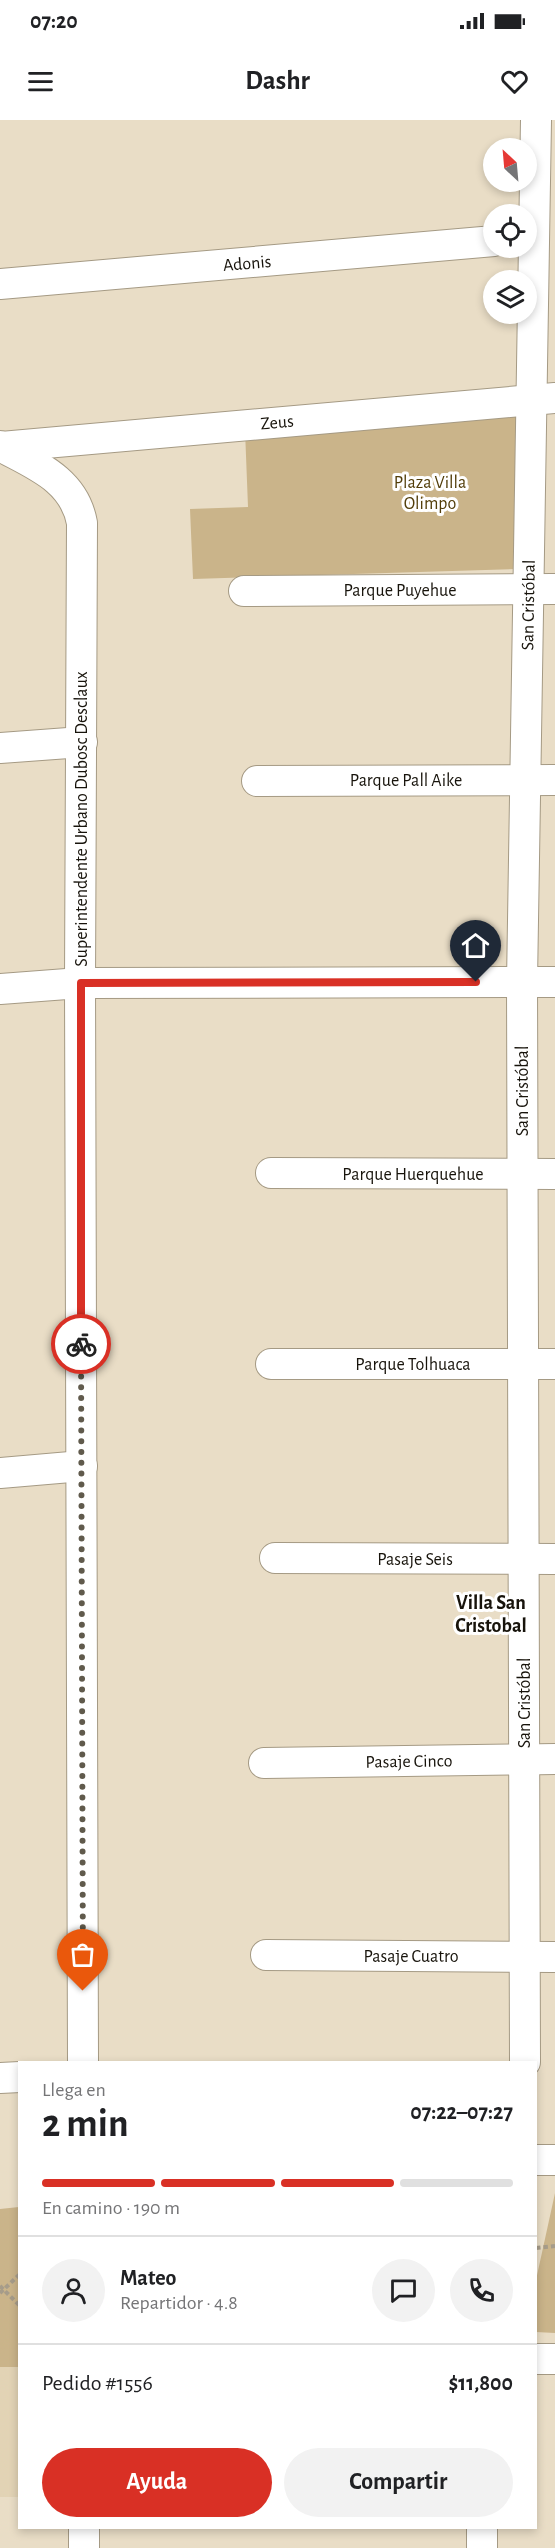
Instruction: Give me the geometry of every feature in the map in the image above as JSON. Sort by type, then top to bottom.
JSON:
[{"type":"street","name":"San Cristóbal","points":[[525,2061],[522,982],[525,780],[542,589],[543,399],[537,120]]},
{"type":"street","name":"Adonis","points":[[0,284],[483,242]]},
{"type":"street","name":"Zeus","points":[[1,447],[543,399]]},
{"type":"street","name":"Superintendente Urbano Dubosc Desclaux","points":[[1,447],[56,477],[71,493],[80,512],[83,2061]]},
{"type":"street","name":"Parque Puyehue","points":[[244,591],[542,589]]},
{"type":"street","points":[[0,748],[81,742]]},
{"type":"street","name":"Parque Pall Aike","points":[[257,781],[555,780]]},
{"type":"street","points":[[0,989],[81,983],[555,982]]},
{"type":"street","name":"Parque Huerquehue","points":[[271,1173],[555,1174]]},
{"type":"street","name":"Parque Tolhuaca","points":[[271,1364],[555,1364]]},
{"type":"street","points":[[0,1473],[82,1466]]},
{"type":"street","name":"Pasaje Seis","points":[[274,1558],[555,1559]]},
{"type":"street","name":"Pasaje Cinco","points":[[264,1763],[555,1759]]},
{"type":"street","name":"Pasaje Cuatro","points":[[266,1955],[555,1957]]},
{"type":"street","points":[[0,2078],[18,2077]]},
{"type":"street","points":[[537,2160],[555,2160]]},
{"type":"street","points":[[537,2359],[555,2359]]},
{"type":"street","points":[[84,2529],[84,2548]]},
{"type":"street","points":[[482,2529],[482,2548]]},
{"type":"path","points":[[537,2248],[555,2246]]},
{"type":"path","points":[[0,2293],[18,2276]]},
{"type":"path","points":[[0,2286],[18,2304]]},
{"type":"shaded area","points":[[0,2367],[18,2367],[18,2497],[0,2497]]},
{"type":"green space","name":"Plaza Villa Olimpo","points":[[518,404],[516,569],[193,579],[190,509],[248,507],[245,430]]},
{"type":"green space","points":[[555,2193],[555,2333],[537,2332],[537,2275]]},
{"type":"green space","points":[[18,2207],[18,2367],[0,2367],[0,2209]]},
{"type":"way so far","points":[[81,1344],[83,1991]]},
{"type":"district","name":"Villa San Cristobal","points":[[491,1614]]},
{"type":"route","points":[[81,1344],[81,983],[476,982]]}]
